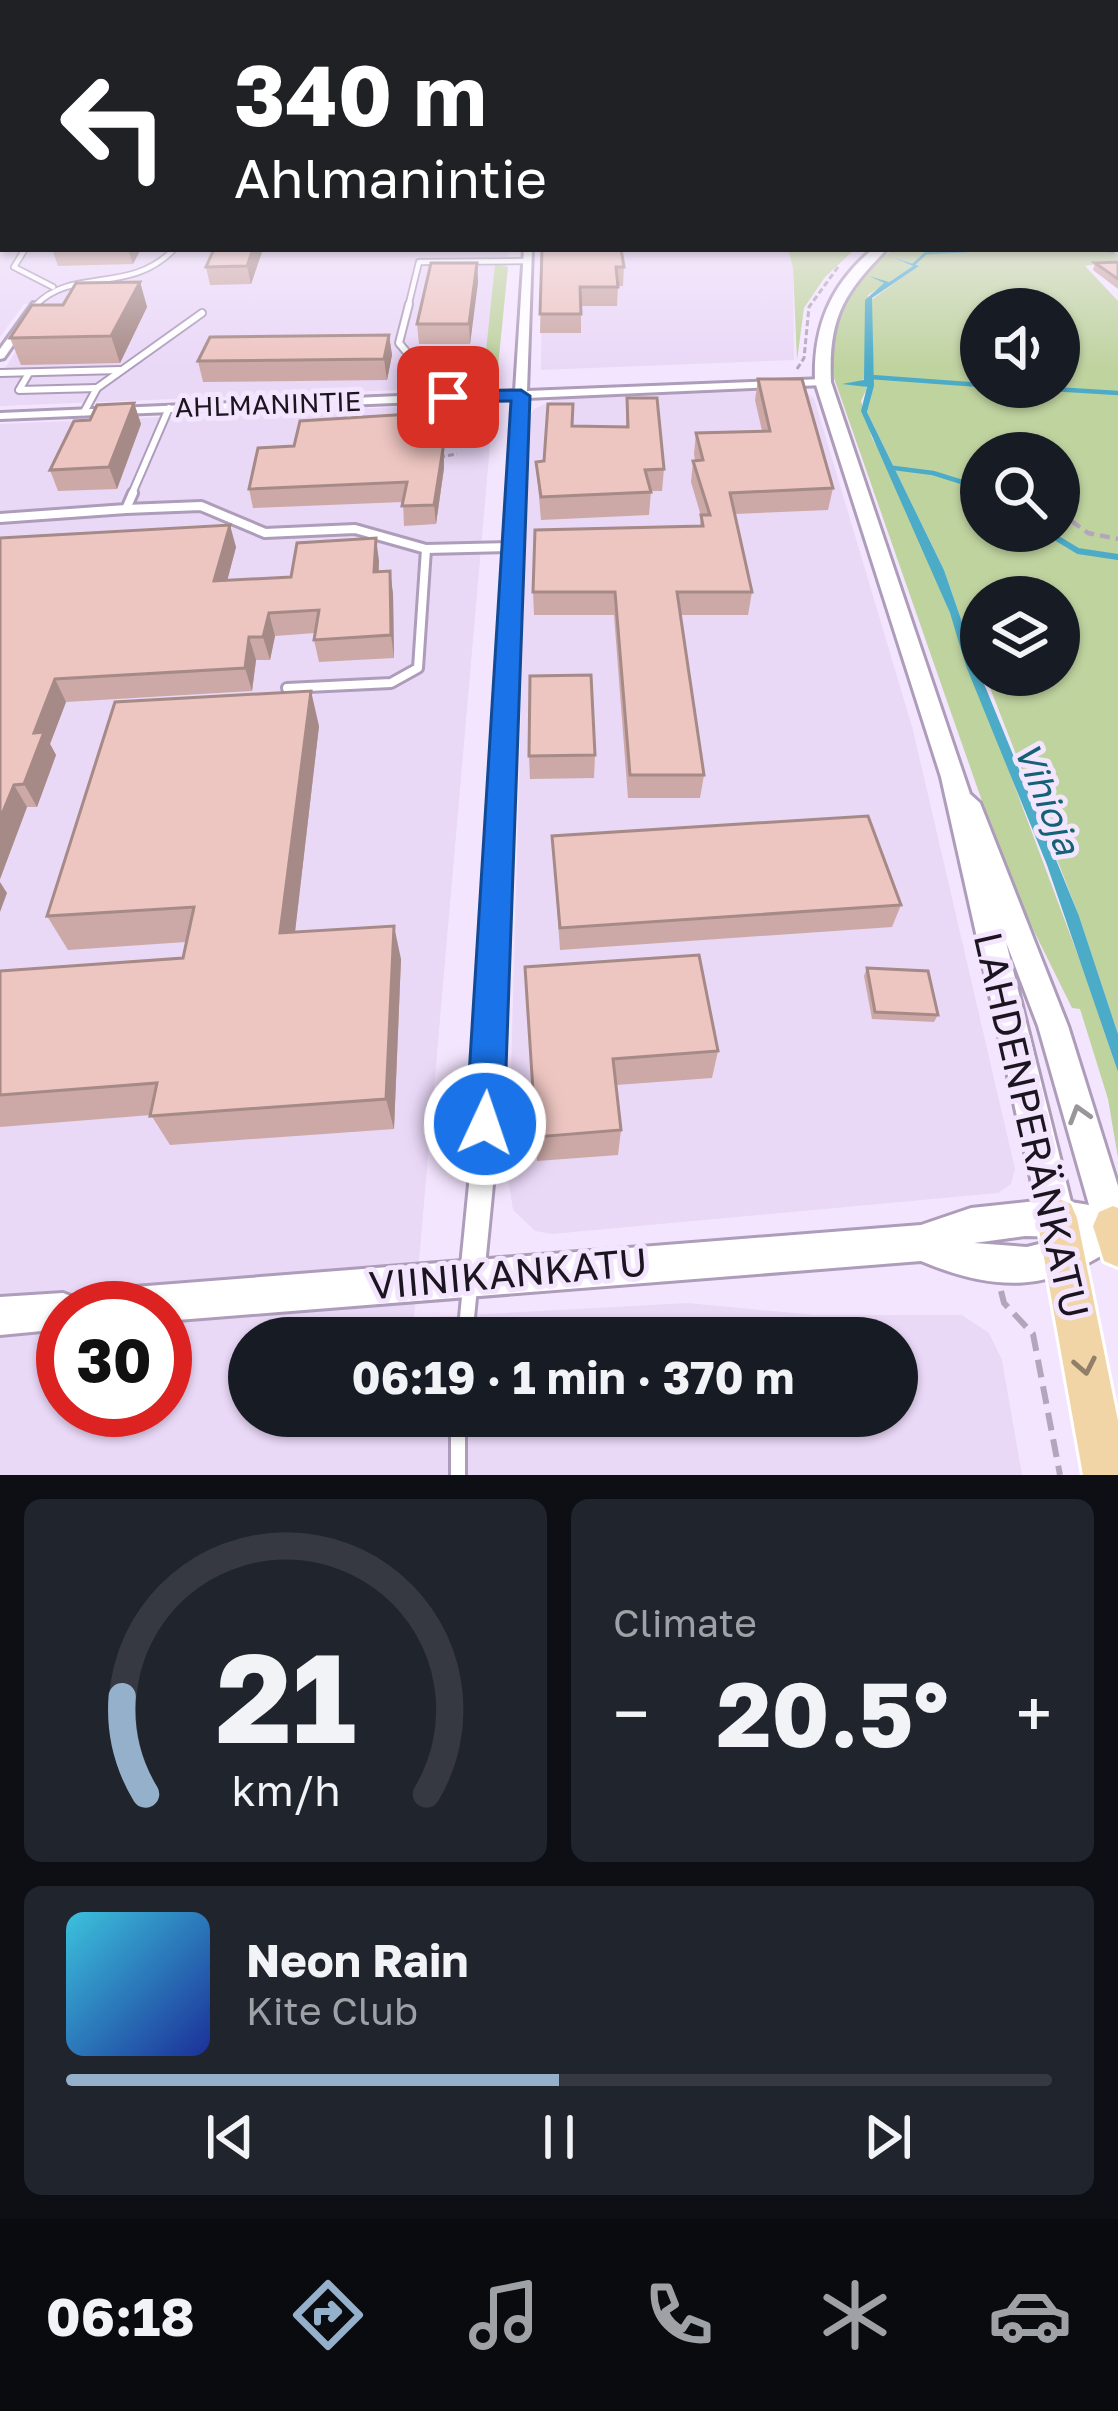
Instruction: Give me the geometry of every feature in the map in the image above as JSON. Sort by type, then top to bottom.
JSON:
[{"type":"main road","name":"LAHDENPERÄNKATU","points":[[878,252],[837,292],[824,331],[823,382],[953,777],[1060,1238],[1106,1475]]},
{"type":"main road","name":"LAHDENPERÄNKATU","points":[[953,777],[978,826],[1026,949],[1116,1233]]},
{"type":"main road","name":"VIINIKANKATU","points":[[192,1300],[921,1243],[964,1226],[1060,1238],[1116,1233]]},
{"type":"main road","name":"VIINIKANKATU","points":[[921,1243],[962,1262],[995,1265],[1060,1238]]},
{"type":"main road","points":[[0,1316],[36,1313]]},
{"type":"street","points":[[472,1276],[483,1164],[527,255]]},
{"type":"street","points":[[0,356],[36,305]]},
{"type":"street","name":"AHLMANINTIE","points":[[0,416],[266,409],[404,398],[823,382]]},
{"type":"lane","points":[[23,252],[14,267],[53,287],[94,284],[152,270],[171,252]]},
{"type":"lane","points":[[404,398],[409,355],[400,343],[419,262],[527,255]]},
{"type":"lane","points":[[36,305],[53,287]]},
{"type":"lane","points":[[84,412],[97,388],[202,313]]},
{"type":"lane","points":[[0,374],[123,369]]},
{"type":"lane","points":[[29,373],[19,390],[97,388]]},
{"type":"lane","points":[[126,508],[169,408]]},
{"type":"lane","points":[[0,518],[201,506],[265,533],[355,529],[426,549],[513,547]]},
{"type":"lane","points":[[286,688],[391,683],[418,668],[426,549]]},
{"type":"lane","points":[[467,1317],[472,1276]]},
{"type":"lane","points":[[458,1437],[458,1475]]},
{"type":"path","points":[[436,458],[458,454]]},
{"type":"path","points":[[1080,527],[1118,539]]},
{"type":"path","points":[[995,1265],[1004,1303],[1033,1334],[1060,1475]]},
{"type":"shaded area","points":[[0,252],[509,252],[497,376],[474,387],[0,406],[0,376],[46,304],[24,304],[0,337]]},
{"type":"shaded area","points":[[542,252],[789,252],[794,360],[541,370]]},
{"type":"shaded area","points":[[805,392],[814,398],[913,730],[1015,1169],[1011,1184],[998,1193],[552,1234],[535,1231],[513,1210],[508,1178],[529,418],[534,409],[555,399]]},
{"type":"shaded area","points":[[469,404],[486,409],[492,422],[414,1317],[228,1317],[228,1437],[918,1437],[918,1317],[432,1317],[687,1303],[815,1315],[962,1315],[989,1333],[1002,1360],[1022,1475],[0,1475],[0,424]]},
{"type":"green space","points":[[789,252],[852,252],[825,277],[804,308],[797,360]]},
{"type":"green space","points":[[890,252],[1118,253],[1118,260],[1085,266],[1118,301],[1118,1034],[1079,916],[993,696],[1080,696],[1080,576],[960,576],[960,616],[944,570],[867,412],[874,385],[871,300],[918,266],[895,257],[913,266],[868,295],[864,379],[859,384],[867,388],[861,401],[872,438],[896,480],[960,640],[960,696],[981,696],[1118,1072],[1118,1158],[1108,1099],[1080,1009],[1072,1008],[1027,917],[834,378],[833,339],[853,289]]},
{"type":"green space","points":[[495,264],[508,267],[497,376],[474,387],[415,388],[416,375],[484,371]]},
{"type":"water","points":[[893,257],[919,266],[872,298],[874,386],[867,412],[944,570],[960,616],[960,646],[950,613],[861,411],[867,387],[842,384],[864,380],[865,300],[884,283],[869,276],[889,282],[913,266]]},
{"type":"water","points":[[978,696],[989,696],[1079,916],[1118,1034],[1118,1072],[1047,865]]},
{"type":"building","points":[[213,252],[252,252],[247,266],[206,267]]},
{"type":"building","points":[[542,252],[622,252],[624,267],[616,267],[618,287],[580,287],[581,314],[540,314]]},
{"type":"building","points":[[1118,262],[1118,279],[1095,263]]},
{"type":"building","points":[[431,263],[477,263],[469,324],[417,324]]},
{"type":"building","points":[[140,282],[111,336],[10,338],[32,305],[63,305],[76,283]]},
{"type":"building","points":[[389,335],[384,359],[198,361],[210,337]]},
{"type":"building","points":[[758,379],[802,379],[833,488],[730,493],[752,592],[677,592],[704,775],[630,775],[615,592],[533,592],[535,530],[703,526],[701,515],[710,515],[693,461],[703,460],[696,433],[770,431]]},
{"type":"building","points":[[627,398],[657,398],[664,469],[645,470],[651,492],[541,497],[536,462],[544,461],[548,404],[573,404],[572,426],[628,427]]},
{"type":"building","points":[[134,403],[109,467],[50,470],[74,421],[90,420],[97,405]]},
{"type":"building","points":[[442,412],[443,449],[434,505],[402,506],[407,482],[249,489],[258,448],[294,446],[300,421]]},
{"type":"building","points":[[230,525],[214,581],[291,577],[297,543],[376,538],[374,572],[390,571],[391,635],[314,640],[319,610],[269,613],[263,637],[249,637],[245,668],[55,679],[34,733],[44,732],[24,784],[14,785],[0,819],[0,538]]},
{"type":"building","points":[[591,675],[595,755],[529,756],[530,676]]},
{"type":"building","points":[[311,691],[280,933],[394,926],[386,1099],[150,1116],[157,1083],[0,1095],[0,971],[183,958],[194,907],[47,916],[115,702]]},
{"type":"building","points":[[868,816],[901,905],[560,928],[552,836]]},
{"type":"building","points":[[699,955],[718,1051],[613,1059],[621,1130],[536,1137],[525,967]]},
{"type":"building","points":[[867,968],[928,971],[938,1015],[875,1012]]},
{"type":"waterway","points":[[914,264],[926,253],[944,252]]},
{"type":"waterway","points":[[871,377],[960,383]]},
{"type":"waterway","points":[[1080,391],[1118,393]]},
{"type":"waterway","points":[[894,468],[960,481]]},
{"type":"waterway","points":[[1080,551],[1118,557]]},
{"type":"route","points":[[448,397],[521,396],[485,1124]]},
{"type":"water label","name":"Vihioja","points":[[1048,798]]}]
